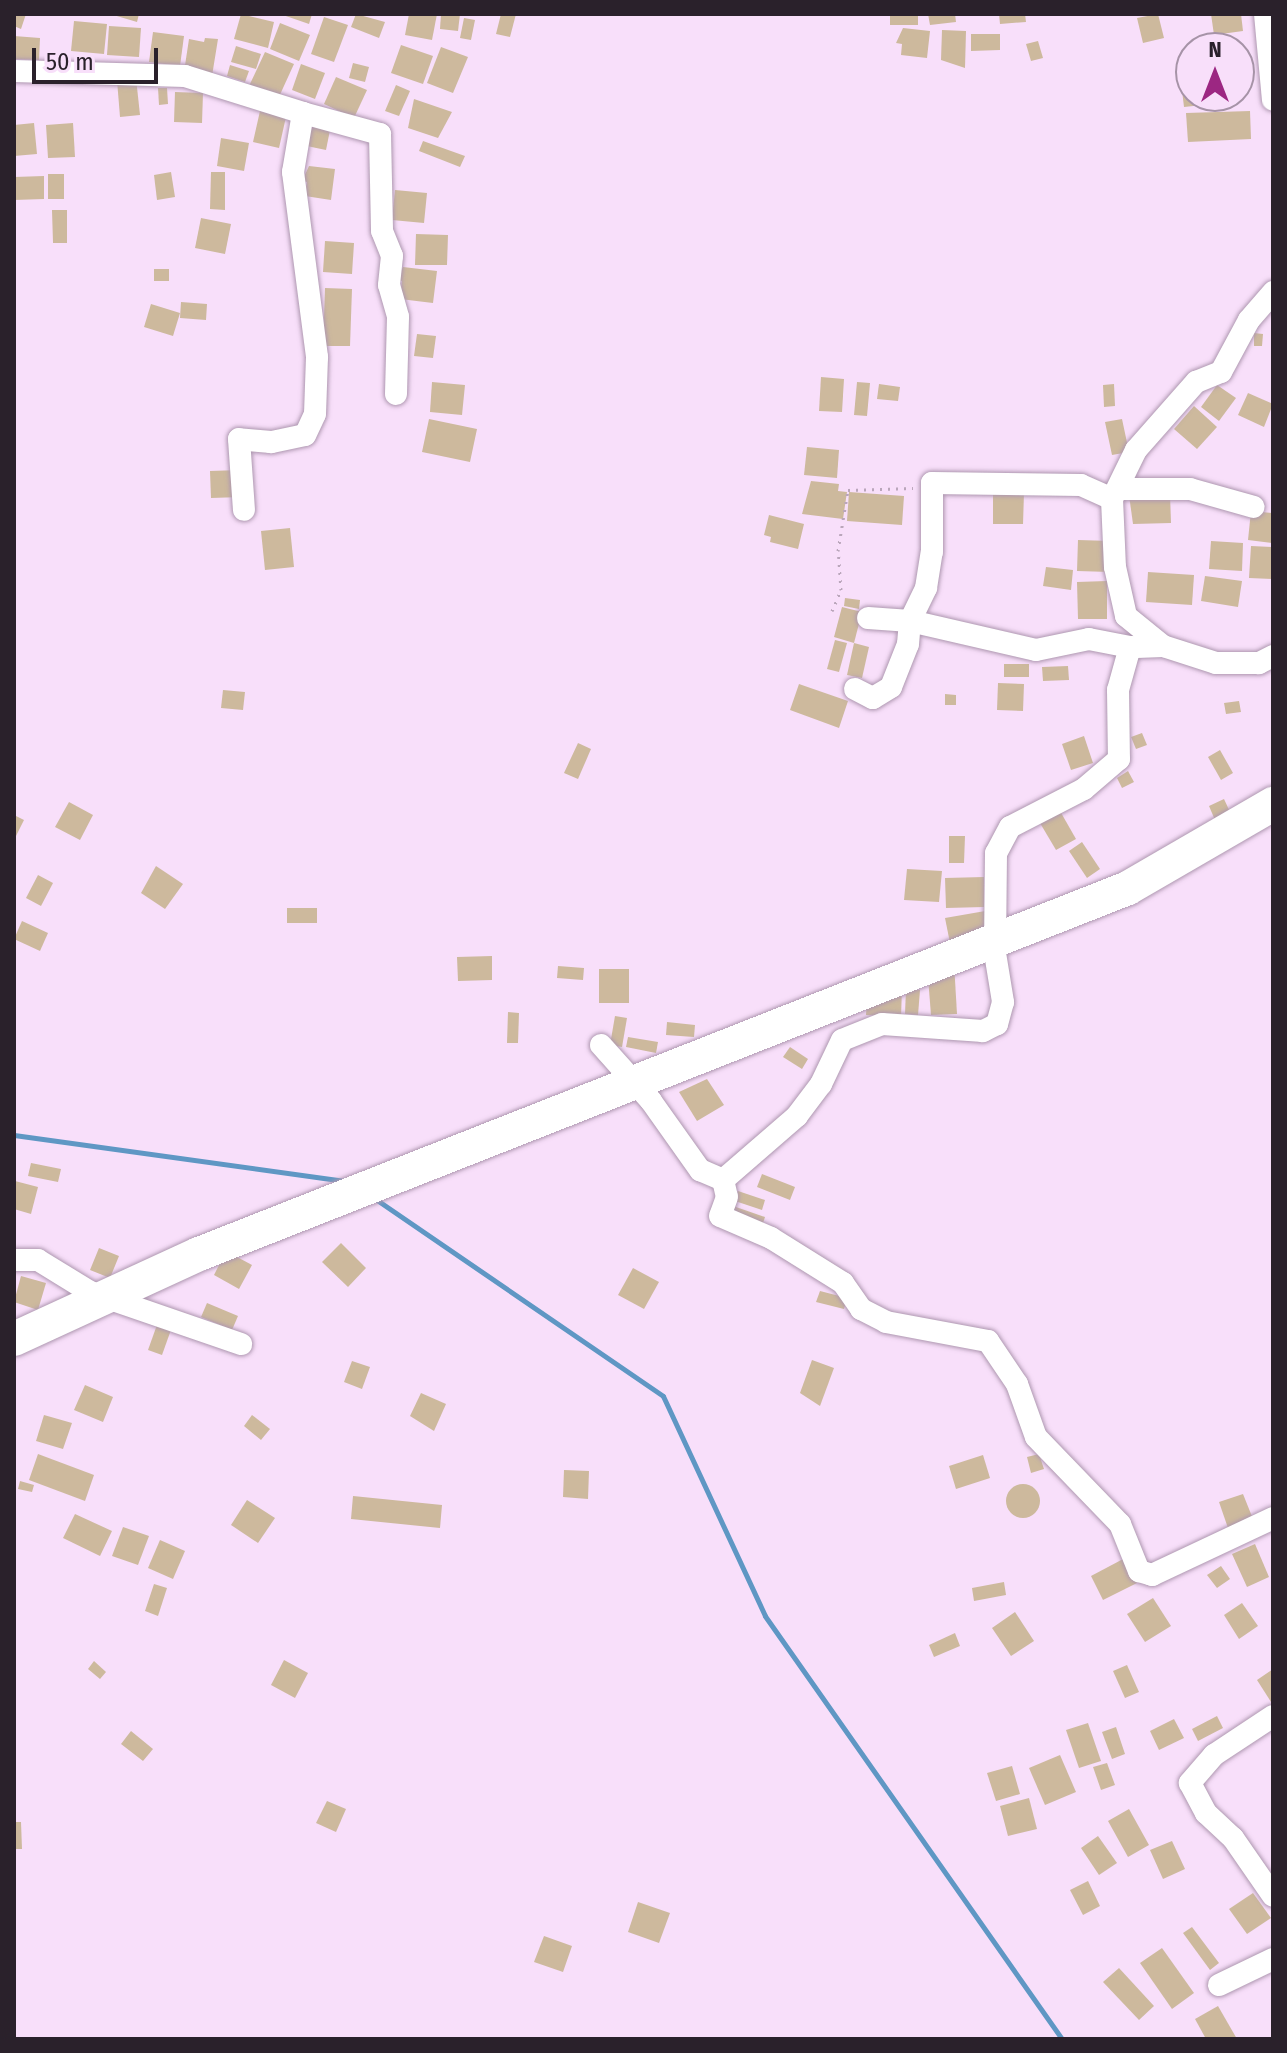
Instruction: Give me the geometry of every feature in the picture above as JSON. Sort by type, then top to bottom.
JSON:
[{"type":"highway","points":[[14,1339],[199,1254],[1128,888],[1273,804]]},
{"type":"street","points":[[1265,14],[1273,100]]},
{"type":"street","points":[[14,71],[185,76],[380,134],[382,231],[392,256],[389,285],[398,317],[396,394]]},
{"type":"street","points":[[244,510],[239,439],[271,442],[305,435],[315,414],[317,357],[293,172],[303,113]]},
{"type":"street","points":[[1163,646],[1126,616],[1115,567],[1115,494],[1136,450],[1196,382],[1221,372],[1249,320],[1273,292]]},
{"type":"street","points":[[855,689],[873,698],[891,687],[902,668],[910,621],[926,588],[932,552],[932,483],[1081,485],[1115,494],[1190,489],[1254,507]]},
{"type":"street","points":[[868,618],[910,621],[1036,650],[1089,639],[1130,647],[1163,646],[1216,663],[1259,663],[1273,656]]},
{"type":"street","points":[[723,1180],[797,1116],[821,1084],[842,1040],[882,1024],[983,1031],[997,1024],[1003,1002],[995,953],[996,853],[1010,827],[1084,789],[1119,759],[1118,690],[1130,647]]},
{"type":"street","points":[[601,1045],[651,1101],[700,1170],[723,1180]]},
{"type":"street","points":[[723,1180],[727,1197],[720,1216],[771,1238],[843,1283],[861,1309],[886,1322],[988,1341],[1017,1384],[1036,1437],[1120,1524],[1139,1571],[1152,1575],[1273,1518]]},
{"type":"street","points":[[14,1260],[38,1260],[90,1292],[241,1344]]},
{"type":"street","points":[[1273,1716],[1214,1755],[1190,1783],[1206,1813],[1233,1838],[1273,1896]]},
{"type":"street","points":[[1219,1985],[1273,1959]]},
{"type":"path","points":[[832,611],[841,590],[838,551],[848,490],[905,490],[932,483]]},
{"type":"building","points":[[14,14],[26,14],[21,29],[14,26]]},
{"type":"building","points":[[110,14],[139,14],[137,22]]},
{"type":"building","points":[[241,14],[274,22],[268,48],[234,39]]},
{"type":"building","points":[[280,14],[312,14],[309,24]]},
{"type":"building","points":[[356,14],[385,22],[379,38],[351,27]]},
{"type":"building","points":[[409,14],[437,14],[432,40],[405,35]]},
{"type":"building","points":[[441,14],[460,14],[458,31],[440,29]]},
{"type":"building","points":[[501,14],[516,14],[510,37],[496,34]]},
{"type":"building","points":[[890,14],[918,14],[918,25],[890,25]]},
{"type":"building","points":[[928,14],[955,14],[956,22],[930,25]]},
{"type":"building","points":[[999,14],[1025,14],[1026,22],[1000,24]]},
{"type":"building","points":[[1158,14],[1164,38],[1143,43],[1137,18]]},
{"type":"building","points":[[1211,14],[1241,14],[1243,31],[1214,32]]},
{"type":"building","points":[[324,17],[348,25],[334,62],[311,54]]},
{"type":"building","points":[[464,18],[475,20],[471,40],[460,38]]},
{"type":"building","points":[[74,21],[107,24],[104,54],[71,51]]},
{"type":"building","points":[[280,23],[310,35],[299,61],[270,49]]},
{"type":"building","points":[[109,26],[141,28],[139,57],[107,55]]},
{"type":"building","points":[[903,28],[930,31],[927,58],[901,55],[902,44],[896,43]]},
{"type":"building","points":[[942,30],[966,31],[965,68],[941,60]]},
{"type":"building","points":[[153,32],[184,36],[180,66],[149,62]]},
{"type":"building","points":[[971,34],[1000,34],[1000,50],[971,51]]},
{"type":"building","points":[[14,36],[40,38],[39,60],[14,59]]},
{"type":"building","points":[[205,38],[218,39],[212,76],[184,72],[189,39],[204,42]]},
{"type":"building","points":[[1038,41],[1043,58],[1031,61],[1026,44]]},
{"type":"building","points":[[401,45],[433,56],[423,84],[391,73]]},
{"type":"building","points":[[236,46],[261,54],[256,69],[231,62]]},
{"type":"building","points":[[441,47],[468,57],[453,93],[427,83]]},
{"type":"building","points":[[265,52],[294,64],[278,99],[249,86]]},
{"type":"building","points":[[353,63],[369,67],[365,82],[349,78]]},
{"type":"building","points":[[301,64],[325,73],[315,99],[292,90]]},
{"type":"building","points":[[230,65],[249,71],[245,82],[227,76]]},
{"type":"building","points":[[336,77],[367,90],[354,118],[324,104]]},
{"type":"building","points":[[136,78],[140,115],[120,117],[117,80]]},
{"type":"building","points":[[396,85],[410,91],[399,116],[385,111]]},
{"type":"building","points":[[158,88],[167,88],[168,104],[159,105]]},
{"type":"building","points":[[175,92],[203,93],[202,123],[174,122]]},
{"type":"building","points":[[414,99],[452,112],[438,138],[408,128]]},
{"type":"building","points":[[260,111],[286,117],[279,148],[253,142]]},
{"type":"building","points":[[1250,112],[1251,139],[1188,142],[1186,113]]},
{"type":"building","points":[[34,123],[37,154],[14,156],[14,125]]},
{"type":"building","points":[[73,123],[75,157],[48,158],[46,125]]},
{"type":"building","points":[[306,124],[330,130],[326,150],[302,145]]},
{"type":"building","points":[[221,138],[249,143],[244,171],[217,166]]},
{"type":"building","points":[[423,141],[465,156],[460,167],[419,151]]},
{"type":"building","points":[[309,166],[335,169],[331,200],[305,196],[307,182],[302,181]]},
{"type":"building","points":[[171,172],[175,197],[157,200],[154,175]]},
{"type":"building","points":[[211,172],[225,172],[225,210],[210,209]]},
{"type":"building","points":[[48,174],[64,174],[64,199],[48,199]]},
{"type":"building","points":[[44,176],[44,199],[14,200],[14,177]]},
{"type":"building","points":[[395,190],[427,193],[424,223],[392,220]]},
{"type":"building","points":[[52,210],[67,210],[67,243],[53,243]]},
{"type":"building","points":[[201,218],[231,224],[225,254],[195,248]]},
{"type":"building","points":[[416,234],[448,235],[447,265],[415,265]]},
{"type":"building","points":[[325,241],[354,243],[352,274],[323,272]]},
{"type":"building","points":[[403,267],[437,271],[433,303],[400,299],[402,281],[396,280]]},
{"type":"building","points":[[154,269],[169,269],[169,281],[154,281]]},
{"type":"building","points":[[325,288],[352,289],[350,346],[323,346]]},
{"type":"building","points":[[181,302],[207,304],[206,320],[180,318]]},
{"type":"building","points":[[151,304],[180,313],[173,336],[144,327]]},
{"type":"building","points":[[1254,333],[1263,334],[1262,346],[1254,346]]},
{"type":"building","points":[[417,334],[436,336],[433,358],[414,356]]},
{"type":"building","points":[[821,377],[844,379],[842,412],[819,411]]},
{"type":"building","points":[[432,382],[465,385],[462,415],[430,412]]},
{"type":"building","points":[[857,382],[870,383],[867,416],[854,415]]},
{"type":"building","points":[[879,384],[900,387],[898,401],[877,399]]},
{"type":"building","points":[[1114,384],[1115,406],[1104,407],[1103,385]]},
{"type":"building","points":[[1217,385],[1236,398],[1219,421],[1201,407]]},
{"type":"building","points":[[1248,393],[1273,404],[1264,427],[1238,415]]},
{"type":"building","points":[[1194,406],[1217,427],[1197,449],[1174,429]]},
{"type":"building","points":[[429,419],[477,429],[470,462],[422,452]]},
{"type":"building","points":[[1122,419],[1129,452],[1112,455],[1105,422]]},
{"type":"building","points":[[807,447],[839,450],[837,478],[804,475]]},
{"type":"building","points":[[240,470],[241,497],[211,498],[210,471]]},
{"type":"building","points":[[811,481],[839,484],[838,491],[847,492],[843,519],[802,514]]},
{"type":"building","points":[[849,492],[904,496],[902,525],[847,521]]},
{"type":"building","points":[[993,493],[1024,493],[1023,524],[993,524]]},
{"type":"building","points":[[1170,494],[1171,523],[1133,524],[1129,495]]},
{"type":"building","points":[[1251,511],[1273,513],[1273,543],[1248,540]]},
{"type":"building","points":[[769,515],[804,524],[798,549],[770,542],[771,537],[764,535]]},
{"type":"building","points":[[290,528],[294,567],[265,570],[261,531]]},
{"type":"building","points":[[1078,540],[1111,541],[1110,572],[1077,571]]},
{"type":"building","points":[[1211,541],[1243,543],[1242,571],[1209,569]]},
{"type":"building","points":[[1251,546],[1273,547],[1273,579],[1249,578]]},
{"type":"building","points":[[1046,567],[1073,570],[1071,590],[1043,586]]},
{"type":"building","points":[[1148,572],[1194,575],[1192,605],[1146,602]]},
{"type":"building","points":[[1205,576],[1242,581],[1238,607],[1201,601]]},
{"type":"building","points":[[1107,581],[1107,619],[1078,619],[1077,582]]},
{"type":"building","points":[[845,598],[860,600],[859,609],[844,606]]},
{"type":"building","points":[[842,607],[862,612],[854,643],[834,637]]},
{"type":"building","points":[[835,640],[847,643],[839,672],[827,669]]},
{"type":"building","points":[[854,643],[869,647],[862,678],[847,675]]},
{"type":"building","points":[[1004,664],[1029,664],[1029,677],[1004,677]]},
{"type":"building","points":[[1068,666],[1069,680],[1043,681],[1042,667]]},
{"type":"building","points":[[998,683],[1024,684],[1023,711],[997,710]]},
{"type":"building","points":[[799,684],[848,701],[839,728],[790,710]]},
{"type":"building","points":[[223,690],[245,692],[243,710],[221,708]]},
{"type":"building","points":[[945,694],[956,695],[956,705],[945,705]]},
{"type":"building","points":[[1239,701],[1241,712],[1226,714],[1224,703]]},
{"type":"building","points":[[1142,733],[1147,745],[1136,749],[1131,737]]},
{"type":"building","points":[[1084,736],[1093,763],[1071,770],[1062,744]]},
{"type":"building","points":[[578,743],[591,749],[578,779],[564,773]]},
{"type":"building","points":[[1220,750],[1233,773],[1221,780],[1208,757]]},
{"type":"building","points":[[1128,771],[1134,782],[1122,788],[1117,778]]},
{"type":"building","points":[[1224,799],[1237,827],[1221,834],[1209,806]]},
{"type":"building","points":[[69,802],[93,815],[80,840],[55,827]]},
{"type":"building","points":[[1060,811],[1076,839],[1056,850],[1040,823]]},
{"type":"building","points":[[14,815],[24,820],[14,840]]},
{"type":"building","points":[[949,836],[965,836],[964,863],[949,863]]},
{"type":"building","points":[[1082,842],[1100,869],[1087,878],[1069,851]]},
{"type":"building","points":[[156,866],[183,884],[165,909],[141,893]]},
{"type":"building","points":[[907,869],[942,871],[939,902],[904,900]]},
{"type":"building","points":[[38,875],[53,883],[41,906],[26,898]]},
{"type":"building","points":[[984,877],[984,907],[946,908],[945,878]]},
{"type":"building","points":[[287,908],[317,908],[317,923],[287,923]]},
{"type":"building","points":[[991,910],[996,935],[950,943],[945,918]]},
{"type":"building","points":[[22,921],[48,933],[40,951],[14,939]]},
{"type":"building","points":[[492,956],[492,980],[458,981],[457,957]]},
{"type":"building","points":[[954,963],[957,1014],[931,1015],[927,965]]},
{"type":"building","points":[[558,966],[584,968],[583,980],[557,978]]},
{"type":"building","points":[[599,969],[629,969],[629,1003],[599,1003]]},
{"type":"building","points":[[868,987],[902,988],[901,1017],[866,1015]]},
{"type":"building","points":[[906,989],[920,990],[918,1015],[905,1014]]},
{"type":"building","points":[[508,1012],[519,1013],[518,1043],[507,1043]]},
{"type":"building","points":[[615,1016],[627,1018],[622,1047],[610,1045]]},
{"type":"building","points":[[667,1022],[695,1025],[694,1037],[666,1035]]},
{"type":"building","points":[[628,1037],[658,1042],[656,1053],[626,1047]]},
{"type":"building","points":[[790,1047],[808,1059],[802,1069],[783,1057]]},
{"type":"building","points":[[707,1079],[724,1105],[697,1121],[679,1092]]},
{"type":"building","points":[[31,1163],[61,1169],[58,1182],[28,1176]]},
{"type":"building","points":[[762,1174],[795,1187],[790,1200],[757,1187]]},
{"type":"building","points":[[15,1181],[38,1187],[31,1214],[14,1209]]},
{"type":"building","points":[[738,1191],[765,1200],[762,1210],[735,1201]]},
{"type":"building","points":[[733,1206],[765,1217],[760,1232],[728,1221]]},
{"type":"building","points":[[341,1243],[366,1268],[348,1287],[322,1262]]},
{"type":"building","points":[[99,1248],[119,1256],[110,1278],[90,1270]]},
{"type":"building","points":[[226,1251],[252,1265],[239,1289],[214,1275]]},
{"type":"building","points":[[633,1268],[659,1282],[644,1309],[618,1295]]},
{"type":"building","points":[[21,1276],[46,1283],[38,1310],[14,1302]]},
{"type":"building","points":[[820,1291],[847,1298],[844,1309],[816,1302]]},
{"type":"building","points":[[207,1303],[238,1316],[232,1330],[201,1317]]},
{"type":"building","points":[[158,1322],[172,1327],[162,1355],[148,1350]]},
{"type":"building","points":[[812,1360],[834,1368],[820,1406],[800,1393]]},
{"type":"building","points":[[352,1361],[370,1367],[362,1389],[344,1382]]},
{"type":"building","points":[[85,1385],[113,1397],[103,1422],[74,1410]]},
{"type":"building","points":[[421,1393],[446,1404],[434,1431],[410,1416]]},
{"type":"building","points":[[44,1415],[72,1423],[63,1449],[36,1441]]},
{"type":"building","points":[[252,1415],[270,1429],[261,1440],[244,1426]]},
{"type":"building","points":[[38,1454],[94,1475],[85,1501],[29,1480]]},
{"type":"building","points":[[1039,1454],[1044,1469],[1031,1473],[1027,1457]]},
{"type":"building","points":[[983,1455],[990,1478],[956,1489],[949,1466]]},
{"type":"building","points":[[564,1470],[589,1471],[588,1499],[563,1497]]},
{"type":"building","points":[[20,1481],[34,1485],[32,1492],[18,1489]]},
{"type":"building","points":[[1023,1484],[1035,1489],[1040,1501],[1035,1513],[1023,1518],[1011,1513],[1006,1501],[1011,1489]]},
{"type":"building","points":[[1243,1494],[1253,1519],[1228,1528],[1219,1502]]},
{"type":"building","points":[[353,1496],[442,1505],[440,1528],[351,1519]]},
{"type":"building","points":[[247,1500],[275,1518],[258,1543],[231,1525]]},
{"type":"building","points":[[75,1514],[112,1531],[100,1556],[63,1538]]},
{"type":"building","points":[[123,1527],[149,1536],[138,1565],[112,1556]]},
{"type":"building","points":[[160,1540],[185,1551],[173,1579],[148,1568]]},
{"type":"building","points":[[1255,1544],[1269,1577],[1247,1587],[1232,1554]]},
{"type":"building","points":[[1125,1558],[1137,1583],[1103,1600],[1091,1576]]},
{"type":"building","points":[[1221,1566],[1230,1579],[1217,1588],[1207,1575]]},
{"type":"building","points":[[1004,1582],[1006,1595],[974,1601],[972,1588]]},
{"type":"building","points":[[154,1584],[167,1588],[158,1616],[145,1611]]},
{"type":"building","points":[[1153,1598],[1171,1626],[1145,1642],[1127,1614]]},
{"type":"building","points":[[1242,1603],[1258,1626],[1239,1639],[1224,1615]]},
{"type":"building","points":[[1015,1612],[1034,1641],[1011,1656],[992,1628]]},
{"type":"building","points":[[955,1633],[960,1646],[934,1657],[929,1645]]},
{"type":"building","points":[[284,1660],[308,1673],[295,1698],[271,1685]]},
{"type":"building","points":[[94,1661],[106,1672],[100,1679],[88,1669]]},
{"type":"building","points":[[1127,1665],[1139,1692],[1125,1698],[1113,1671]]},
{"type":"building","points":[[1273,1669],[1273,1705],[1257,1680]]},
{"type":"building","points":[[1217,1716],[1223,1728],[1198,1741],[1192,1729]]},
{"type":"building","points":[[1174,1719],[1184,1738],[1159,1750],[1150,1731]]},
{"type":"building","points":[[1088,1723],[1101,1761],[1079,1768],[1066,1730]]},
{"type":"building","points":[[1116,1727],[1125,1754],[1112,1759],[1102,1732]]},
{"type":"building","points":[[131,1731],[153,1749],[143,1761],[121,1744]]},
{"type":"building","points":[[1060,1755],[1076,1792],[1045,1805],[1029,1768]]},
{"type":"building","points":[[1107,1763],[1115,1785],[1101,1790],[1093,1767]]},
{"type":"building","points":[[1012,1766],[1020,1794],[996,1801],[987,1773]]},
{"type":"building","points":[[1029,1798],[1037,1829],[1008,1836],[1000,1806]]},
{"type":"building","points":[[327,1801],[346,1809],[336,1832],[316,1823]]},
{"type":"building","points":[[1129,1809],[1149,1845],[1128,1857],[1108,1821]]},
{"type":"building","points":[[14,1822],[21,1822],[22,1849],[14,1849]]},
{"type":"building","points":[[1098,1836],[1117,1863],[1099,1875],[1081,1848]]},
{"type":"building","points":[[1172,1841],[1185,1869],[1163,1879],[1150,1850]]},
{"type":"building","points":[[1088,1881],[1100,1906],[1083,1915],[1070,1890]]},
{"type":"building","points":[[1253,1893],[1271,1918],[1247,1934],[1229,1909]]},
{"type":"building","points":[[638,1902],[670,1913],[659,1943],[628,1932]]},
{"type":"building","points":[[1192,1927],[1219,1963],[1210,1970],[1183,1933]]},
{"type":"building","points":[[544,1936],[572,1946],[563,1972],[534,1962]]},
{"type":"building","points":[[1162,1948],[1194,1993],[1172,2009],[1140,1963]]},
{"type":"building","points":[[1119,1968],[1154,2006],[1139,2020],[1103,1982]]},
{"type":"building","points":[[1218,2006],[1237,2039],[1206,2039],[1195,2019]]},
{"type":"waterway","points":[[14,1135],[345,1181]]},
{"type":"waterway","points":[[374,1198],[663,1396],[765,1616],[1062,2039]]}]
